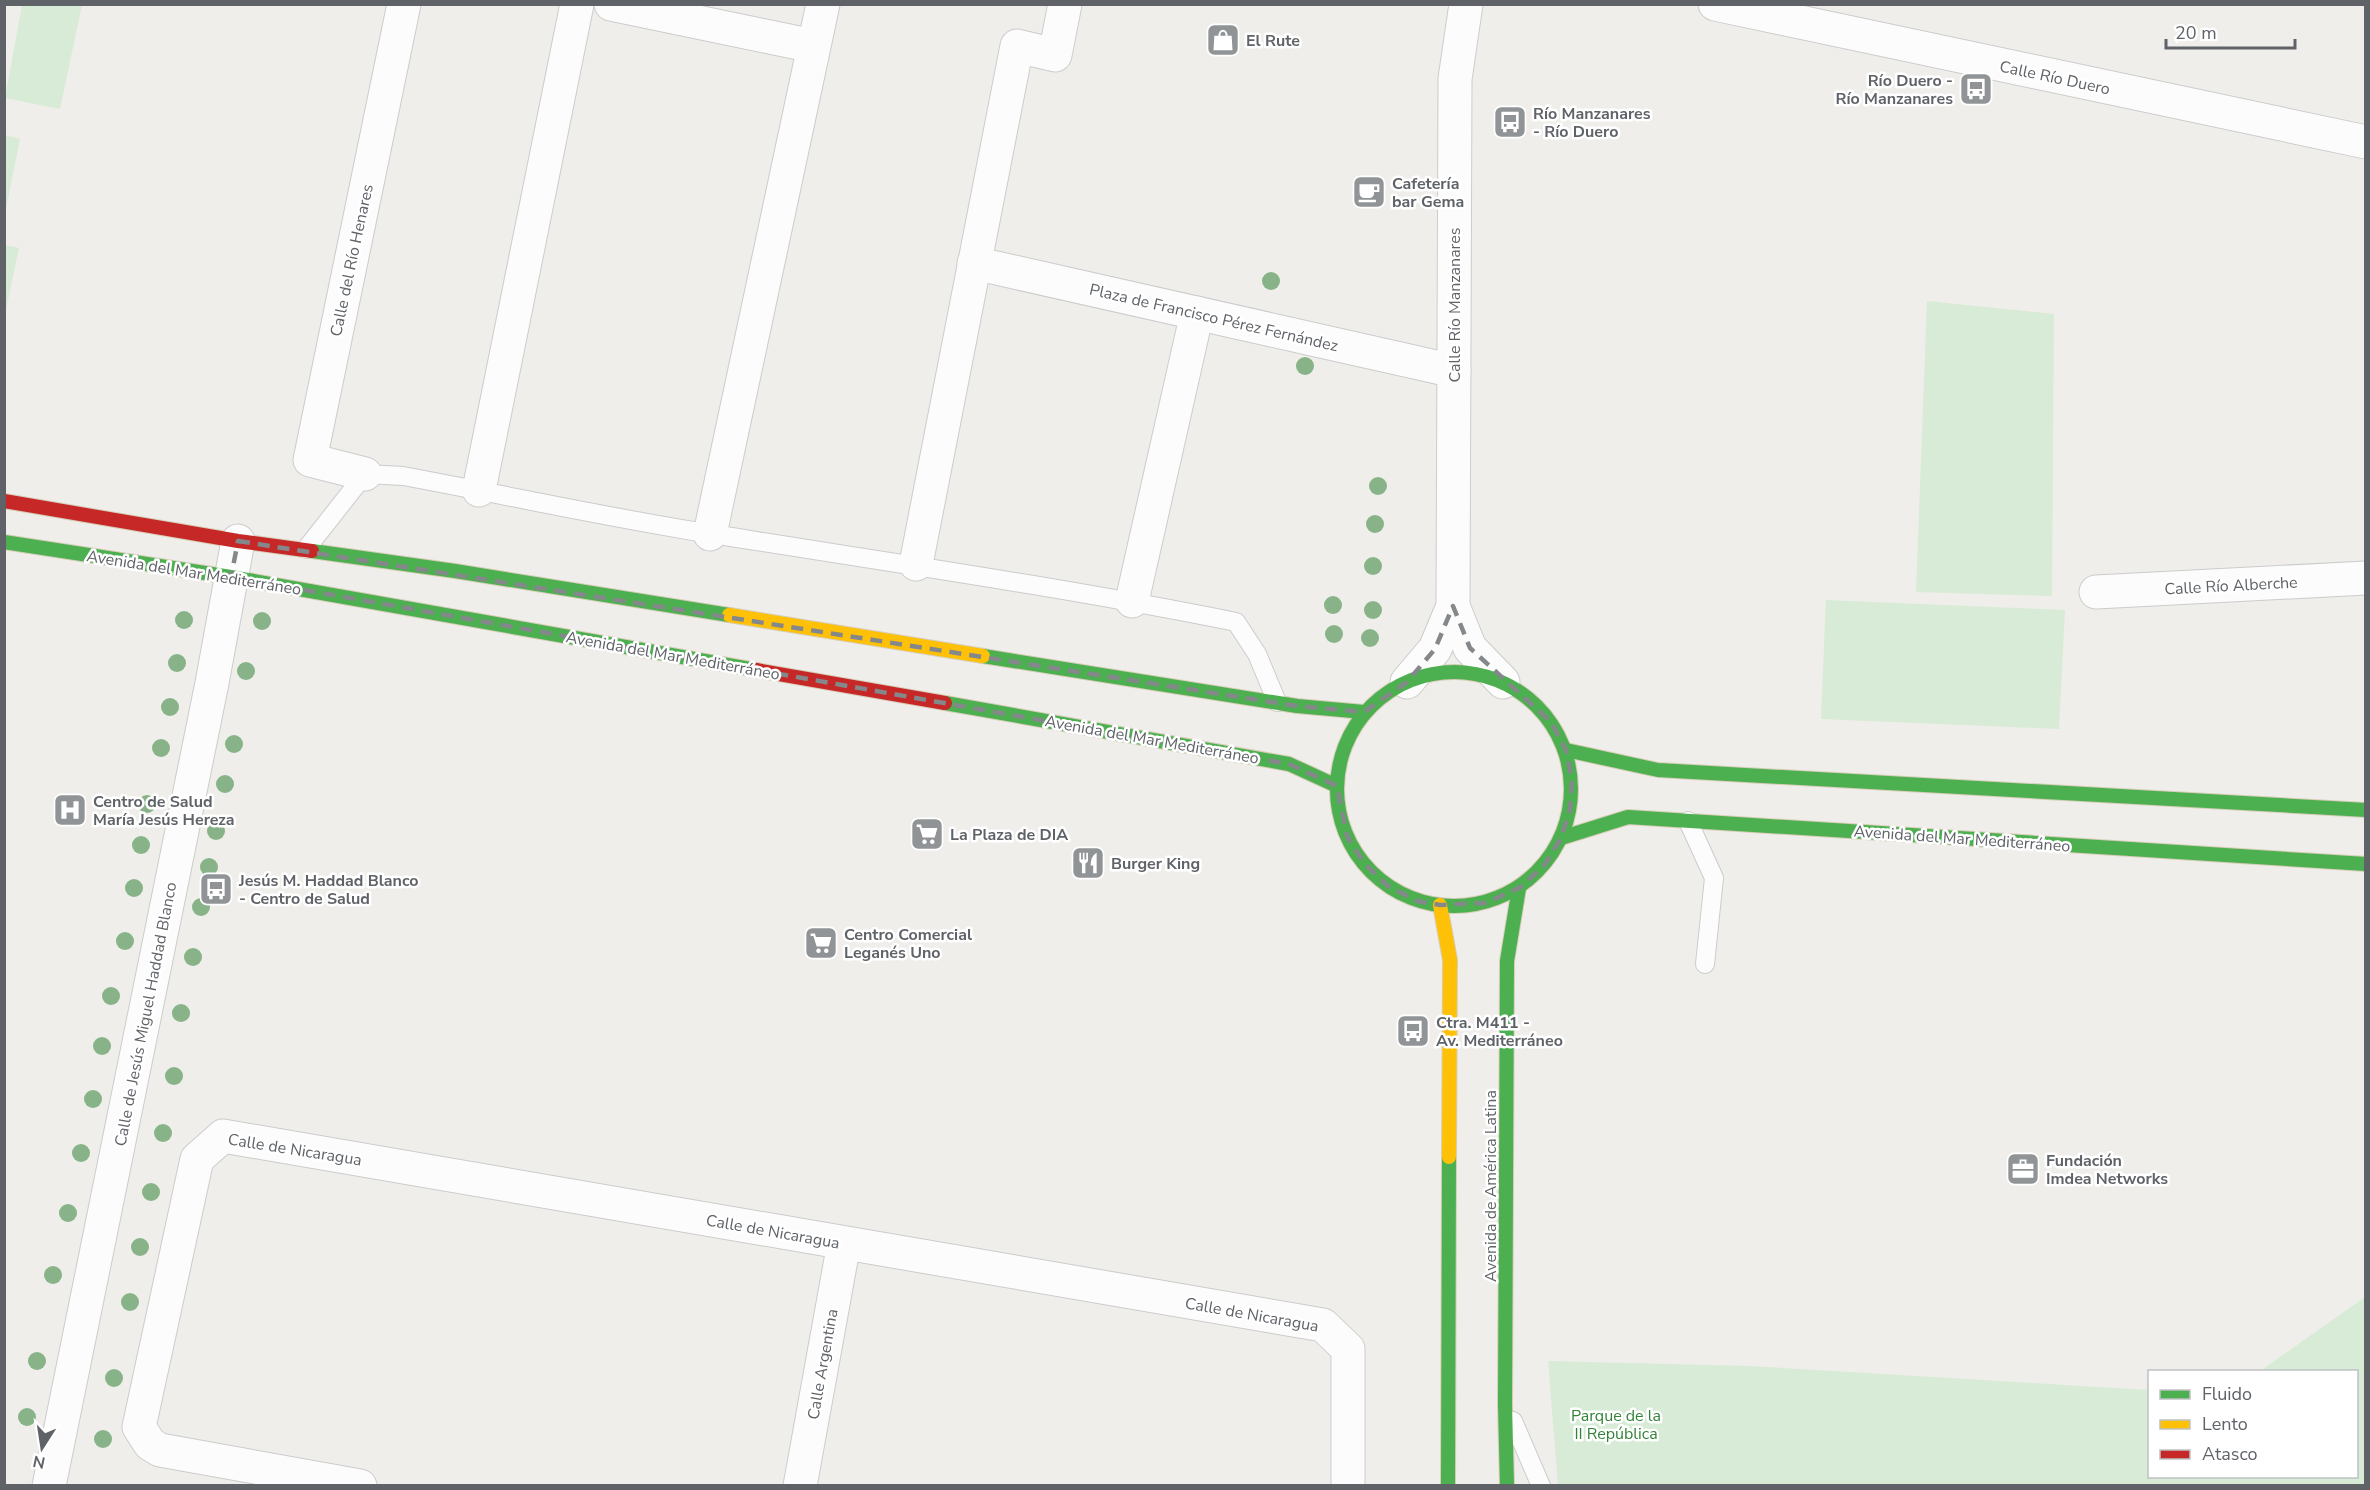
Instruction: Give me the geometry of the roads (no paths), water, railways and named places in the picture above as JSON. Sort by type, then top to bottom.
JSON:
[{"type":"main road","points":[[4,501],[238,542],[306,549],[1277,702],[1364,712]]},
{"type":"main road","name":"Avenida del Mar Mediterráneo","points":[[4,542],[231,577],[1269,760],[1289,764],[1337,786]]},
{"type":"main road","points":[[1438,673],[1471,673],[1503,682],[1530,699],[1551,722],[1566,750],[1572,779],[1570,809],[1562,838],[1544,866],[1519,888],[1485,903],[1440,904],[1418,901],[1388,886],[1364,864],[1347,836],[1338,804],[1337,786],[1340,767],[1349,735],[1364,712],[1382,696],[1407,682],[1438,673]]},
{"type":"main road","points":[[1566,750],[1658,770],[2366,810]]},
{"type":"main road","name":"Avenida del Mar Mediterráneo","points":[[1562,838],[1628,817],[2366,864]]},
{"type":"main road","name":"Avenida de América Latina","points":[[1507,1485],[1505,1404],[1507,961],[1519,888]]},
{"type":"main road","points":[[1440,904],[1450,960],[1448,1485]]},
{"type":"street","name":"Calle del Río Henares","points":[[365,474],[310,460],[404,4]]},
{"type":"street","points":[[479,490],[577,4]]},
{"type":"street","points":[[611,4],[813,46]]},
{"type":"street","points":[[710,534],[823,4]]},
{"type":"street","points":[[916,564],[1017,46],[1054,55],[1065,4]]},
{"type":"street","name":"Calle Río Manzanares","points":[[1467,4],[1455,79],[1453,606],[1470,648],[1503,682]]},
{"type":"street","name":"Calle Río Duero","points":[[1736,6],[2366,142]]},
{"type":"street","name":"Plaza de Francisco Pérez Fernández","points":[[974,263],[1454,372]]},
{"type":"street","points":[[1132,601],[1197,312]]},
{"type":"street","name":"Calle de Jesús Miguel Haddad Blanco","points":[[49,1485],[210,694],[238,542]]},
{"type":"street","name":"Calle Río Alberche","points":[[2096,592],[2366,578]]},
{"type":"street","name":"Calle Río Manzanares","points":[[1407,682],[1435,649],[1453,606]]},
{"type":"street","name":"Calle de Nicaragua","points":[[360,1485],[160,1450],[150,1444],[139,1427],[197,1159],[223,1136],[1323,1325],[1348,1349],[1348,1485]]},
{"type":"street","name":"Calle Argentina","points":[[800,1485],[844,1243]]},
{"type":"lane","points":[[306,549],[365,474],[403,476],[710,534],[916,564],[1132,601],[1236,622],[1257,654],[1277,702]]},
{"type":"lane","points":[[1688,821],[1714,878],[1705,964]]},
{"type":"lane","points":[[1505,1404],[1541,1485]]},
{"type":"place","name":"El Rute","points":[[1223,40]]},
{"type":"place","name":"Río Duero - Río Manzanares","points":[[1976,89]]},
{"type":"place","name":"Río Manzanares - Río Duero","points":[[1510,122]]},
{"type":"place","name":"Cafetería bar Gema","points":[[1369,192]]},
{"type":"place","name":"Centro de Salud María Jesús Hereza","points":[[70,810]]},
{"type":"place","name":"La Plaza de DIA","points":[[927,834]]},
{"type":"place","name":"Burger King","points":[[1088,863]]},
{"type":"place","name":"Jesús M. Haddad Blanco - Centro de Salud","points":[[216,889]]},
{"type":"place","name":"Centro Comercial Leganés Uno","points":[[821,943]]},
{"type":"place","name":"Ctra. M411 - Av. Mediterráneo","points":[[1413,1031]]},
{"type":"place","name":"Fundación Imdea Networks","points":[[2023,1169]]},
{"type":"park label","name":"Parque de la II República","points":[[1616,1424]]}]
